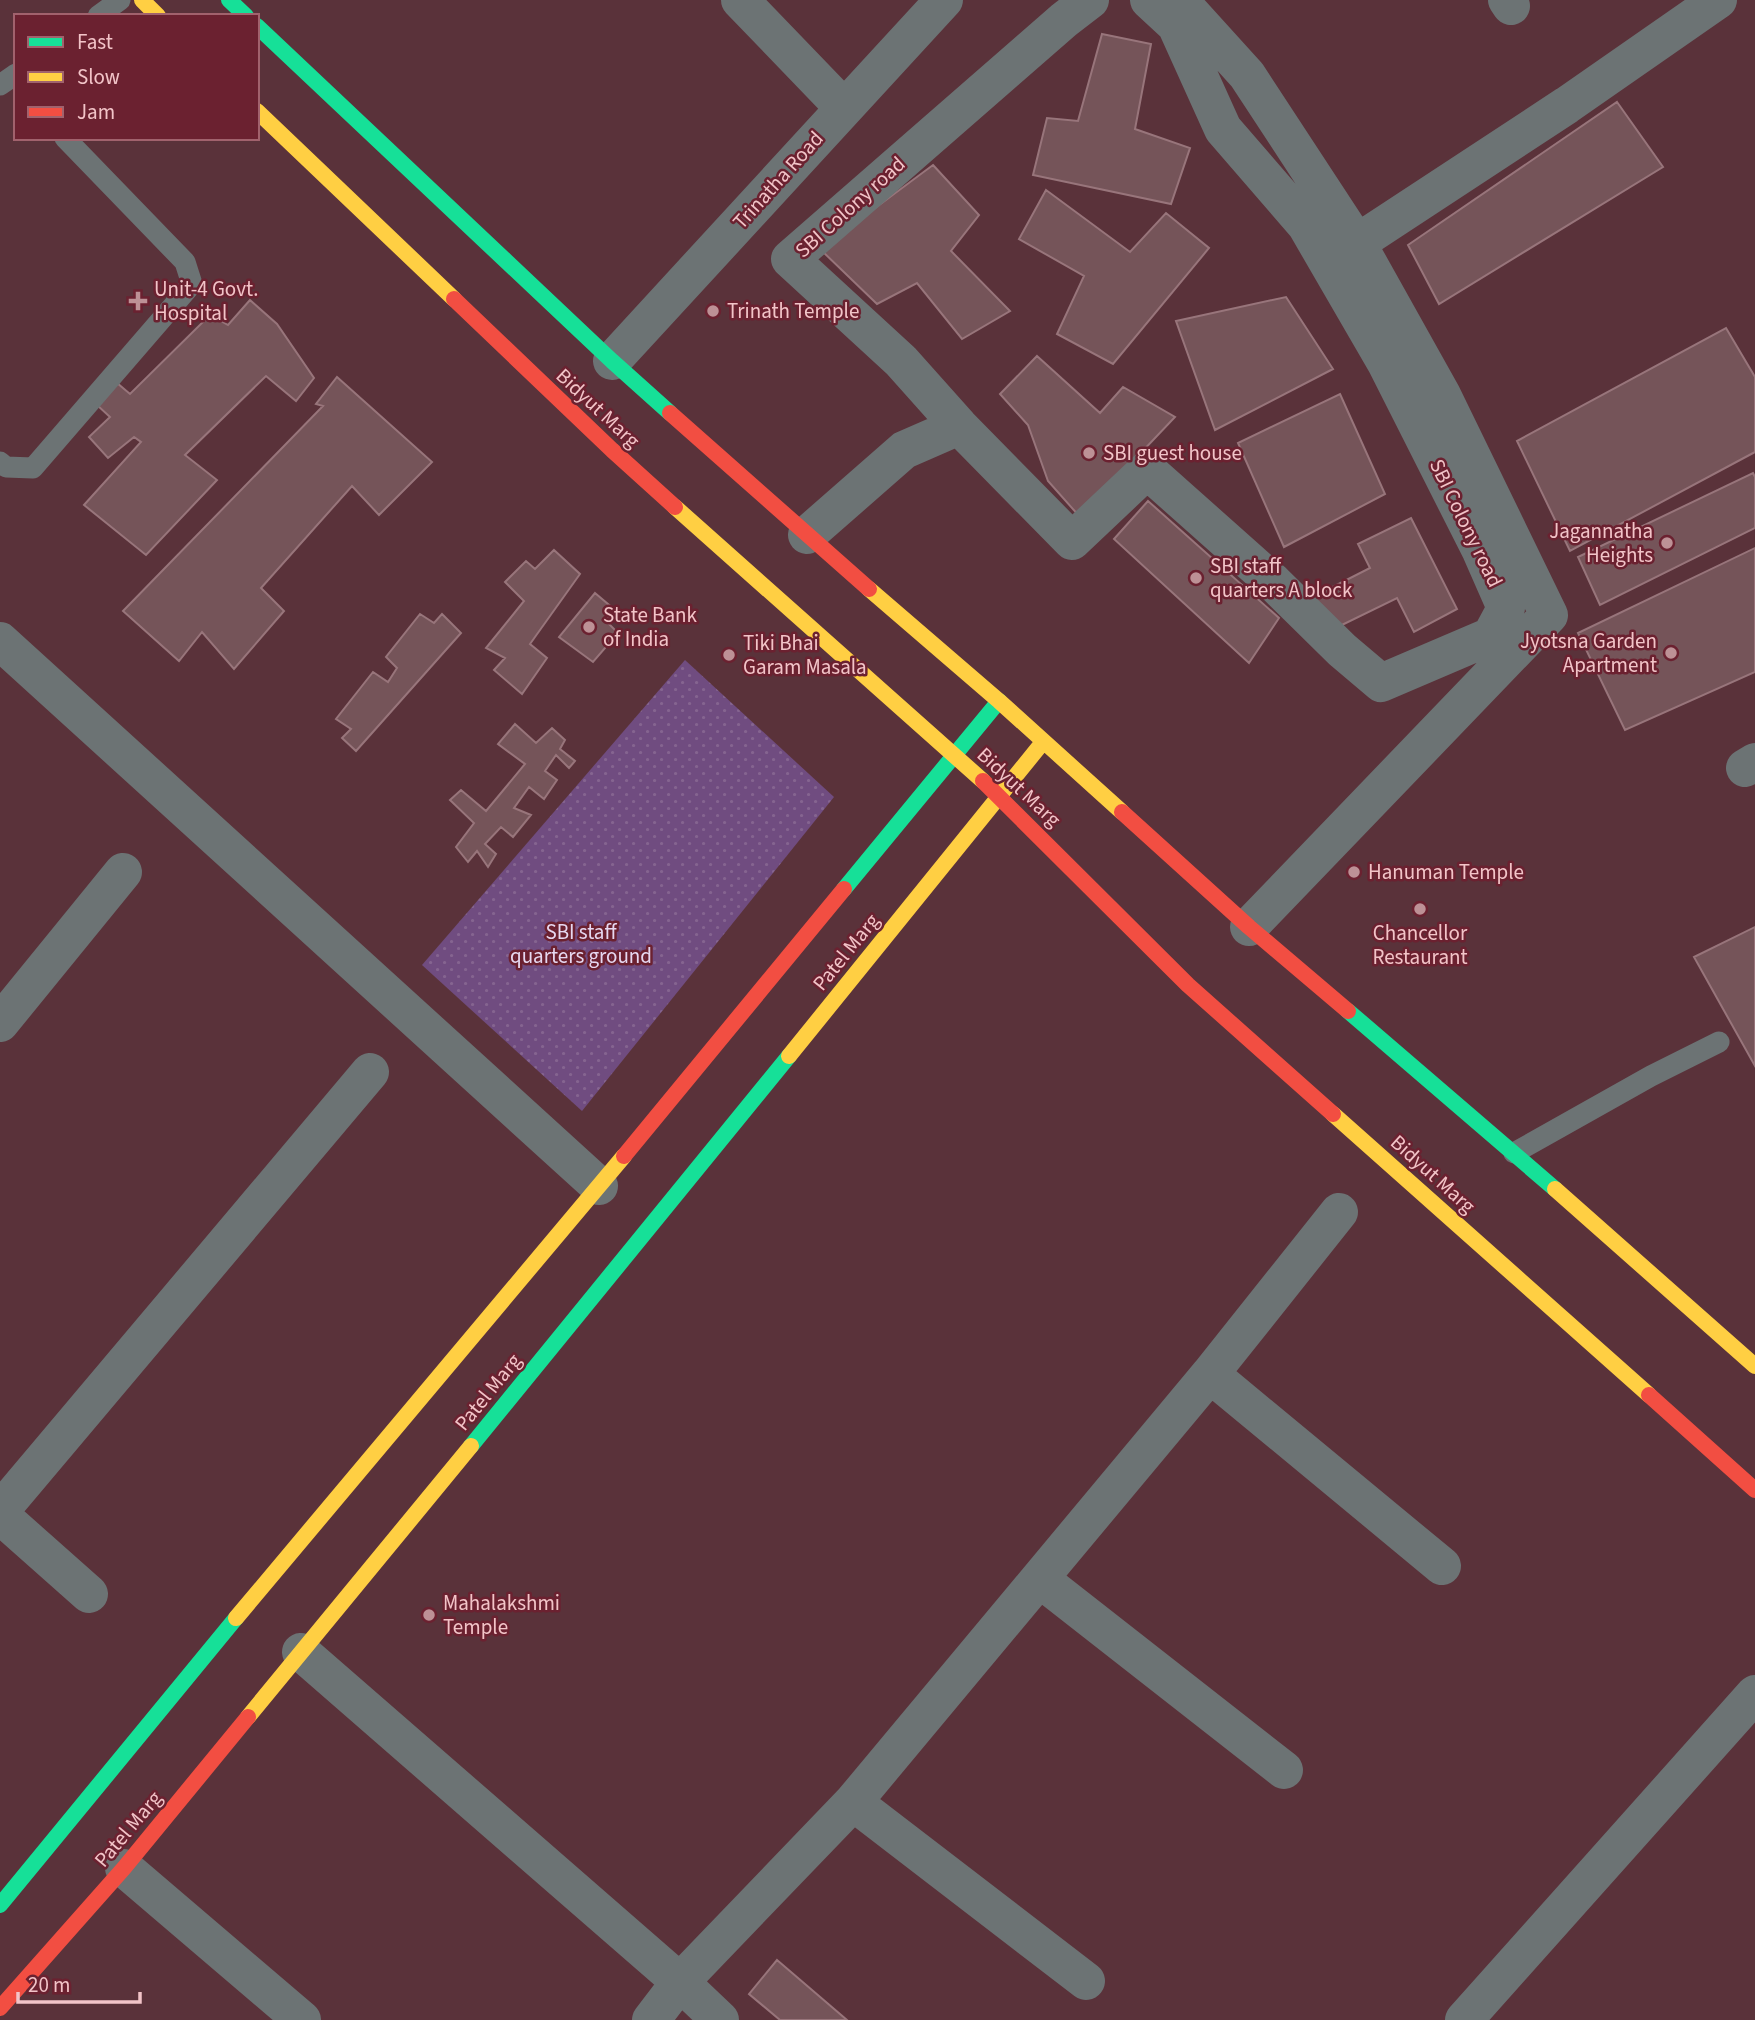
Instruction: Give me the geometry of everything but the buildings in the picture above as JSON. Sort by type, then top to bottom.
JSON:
[{"type":"main road","points":[[142,0],[156,14]]},
{"type":"main road","points":[[229,0],[244,14]]},
{"type":"main road","name":"Bidyut Marg","points":[[259,28],[612,361],[999,701],[1249,927],[1514,1153],[1755,1366]]},
{"type":"main road","name":"Bidyut Marg","points":[[259,113],[612,450],[999,794],[1188,985],[1755,1490]]},
{"type":"main road","name":"Patel Marg","points":[[0,1905],[216,1642],[600,1186],[999,701]]},
{"type":"main road","points":[[999,794],[1043,742]]},
{"type":"main road","name":"Patel Marg","points":[[0,2008],[124,1868],[688,1181],[999,794]]},
{"type":"street","points":[[740,0],[844,108]]},
{"type":"street","name":"Trinatha Road","points":[[612,361],[944,0]]},
{"type":"street","name":"SBI Colony road","points":[[1090,0],[1063,20],[790,259],[901,361],[959,426],[1072,541],[1147,470],[1381,683],[1491,636],[1506,608],[1386,363],[1306,225],[1223,129],[1176,25],[1149,0]]},
{"type":"street","points":[[1179,0],[1247,75],[1357,243],[1442,395],[1549,615],[1249,927]]},
{"type":"street","points":[[1357,243],[1567,105],[1718,0]]},
{"type":"street","points":[[807,535],[904,450],[959,426]]},
{"type":"street","points":[[0,641],[600,1186]]},
{"type":"street","points":[[0,1023],[122,872]]},
{"type":"street","points":[[89,1594],[0,1513],[370,1072]]},
{"type":"street","points":[[651,2020],[680,1982],[853,1802],[1210,1374],[1339,1212]]},
{"type":"street","points":[[1210,1374],[1442,1566]]},
{"type":"street","points":[[1040,1579],[1284,1770]]},
{"type":"street","points":[[301,1652],[680,1982],[720,2020]]},
{"type":"street","points":[[1464,2020],[1755,1694]]},
{"type":"street","points":[[853,1802],[1086,1981]]},
{"type":"street","points":[[124,1868],[302,2020]]},
{"type":"lane","points":[[102,14],[120,0]]},
{"type":"lane","points":[[0,462],[6,467],[33,468],[192,284],[185,262],[67,140]]},
{"type":"lane","points":[[1514,1153],[1651,1076],[1719,1042]]},
{"type":"green space","name":"SBI staff quarters ground","points":[[685,660],[834,797],[582,1111],[422,965]]},
{"type":"traffic: fast","points":[[229,0],[244,14]]},
{"type":"traffic: fast","points":[[259,28],[670,413]]},
{"type":"traffic: fast","points":[[844,889],[999,701]]},
{"type":"traffic: fast","points":[[1348,1011],[1555,1189]]},
{"type":"traffic: fast","points":[[471,1446],[789,1056]]},
{"type":"traffic: fast","points":[[0,1905],[236,1618]]},
{"type":"traffic: slow","points":[[142,0],[156,14]]},
{"type":"traffic: slow","points":[[259,113],[454,299]]},
{"type":"traffic: slow","points":[[675,507],[983,781]]},
{"type":"traffic: slow","points":[[869,589],[1122,812]]},
{"type":"traffic: slow","points":[[789,1056],[1043,742]]},
{"type":"traffic: slow","points":[[1333,1114],[1649,1395]]},
{"type":"traffic: slow","points":[[236,1618],[624,1156]]},
{"type":"traffic: slow","points":[[1555,1189],[1755,1366]]},
{"type":"traffic: slow","points":[[248,1717],[471,1446]]},
{"type":"traffic: jam","points":[[454,299],[675,507]]},
{"type":"traffic: jam","points":[[670,413],[869,589]]},
{"type":"traffic: jam","points":[[983,781],[1188,985],[1333,1114]]},
{"type":"traffic: jam","points":[[1122,812],[1249,927],[1348,1011]]},
{"type":"traffic: jam","points":[[624,1156],[844,889]]},
{"type":"traffic: jam","points":[[1649,1395],[1755,1490]]},
{"type":"traffic: jam","points":[[0,2008],[124,1868],[248,1717]]},
{"type":"place","name":"Unit-4 Govt. Hospital","points":[[138,301]]},
{"type":"place","name":"Trinath Temple","points":[[713,311]]},
{"type":"place","name":"SBI guest house","points":[[1089,453]]},
{"type":"place","name":"Jagannatha Heights","points":[[1667,543]]},
{"type":"place","name":"SBI staff quarters A block","points":[[1196,578]]},
{"type":"place","name":"State Bank of India","points":[[589,627]]},
{"type":"place","name":"Jyotsna Garden Apartment","points":[[1671,653]]},
{"type":"place","name":"Tiki Bhai Garam Masala","points":[[729,655]]},
{"type":"place","name":"Hanuman Temple","points":[[1354,872]]},
{"type":"place","name":"Chancellor Restaurant","points":[[1420,909]]},
{"type":"place","name":"Mahalakshmi Temple","points":[[429,1615]]}]
